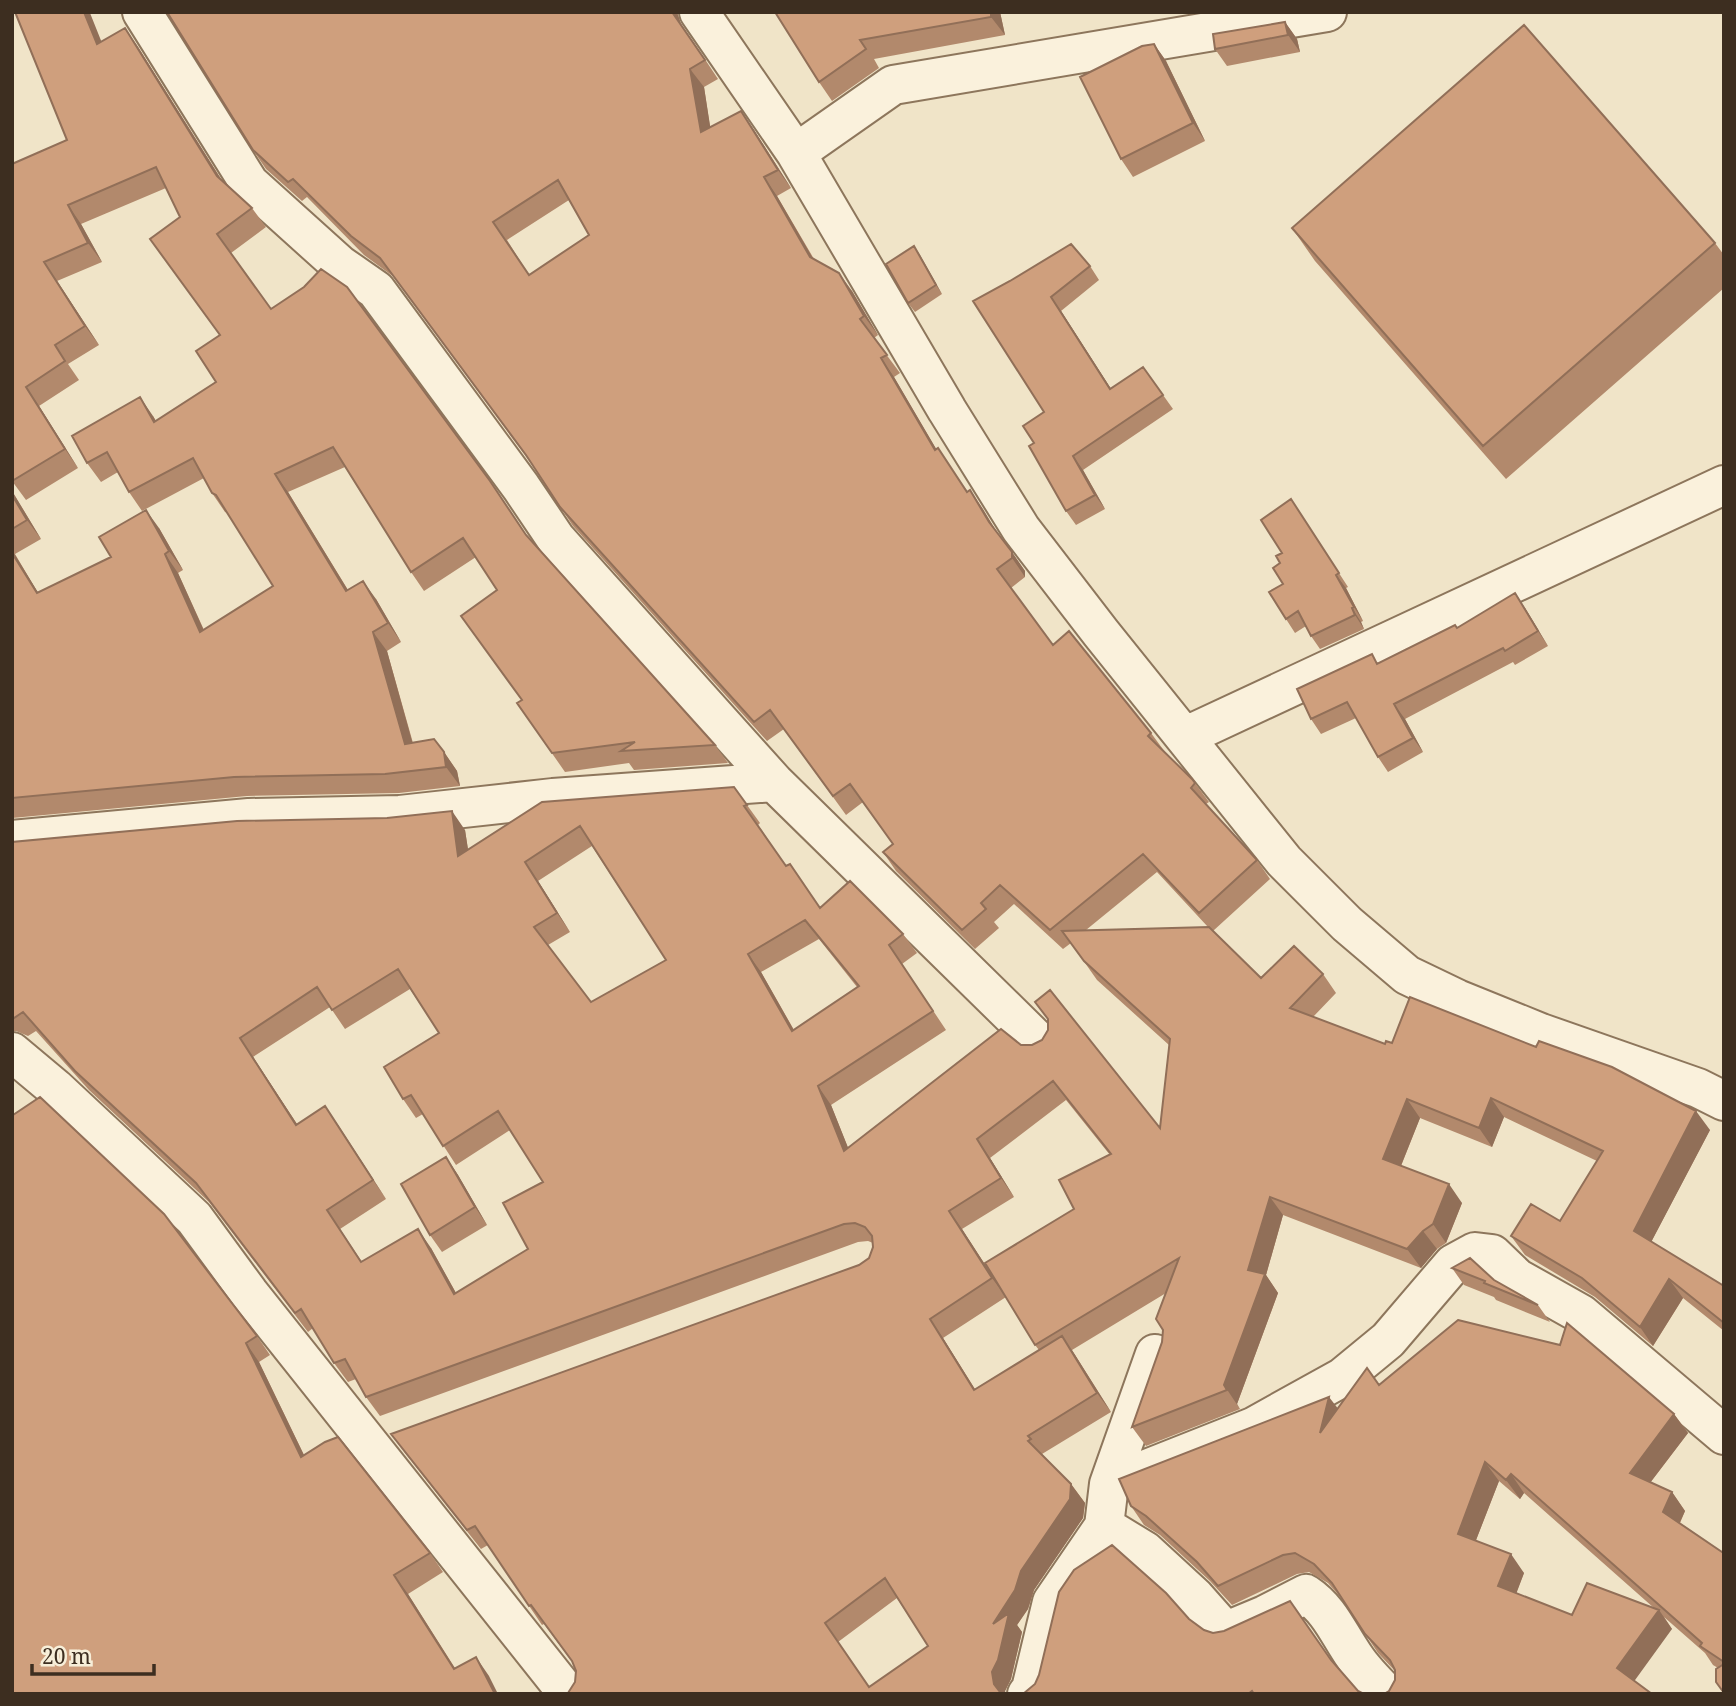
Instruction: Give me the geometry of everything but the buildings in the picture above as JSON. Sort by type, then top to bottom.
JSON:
[{"type":"street","points":[[142,12],[249,183],[340,265],[376,290],[522,487],[556,539],[774,782],[1040,1043]]},
{"type":"street","points":[[699,12],[796,153],[947,410],[1021,528],[1101,633],[1284,861],[1347,924],[1407,975],[1529,1028],[1698,1088],[1724,1101]]},
{"type":"street","points":[[796,153],[893,85],[1327,12]]},
{"type":"street","points":[[1186,736],[1724,485]]},
{"type":"street","points":[[12,840],[250,818],[400,815],[554,798],[774,782]]},
{"type":"street","points":[[12,1052],[65,1097],[194,1218],[249,1293],[568,1694]]},
{"type":"street","points":[[1109,1484],[1253,1427],[1343,1377],[1388,1340],[1453,1264],[1475,1252],[1492,1254],[1517,1278],[1581,1314],[1724,1435]]},
{"type":"street","points":[[1027,1694],[1031,1689],[1052,1602],[1104,1526],[1109,1484],[1156,1354]]},
{"type":"street","points":[[369,1443],[408,1429]]},
{"type":"street","points":[[1104,1526],[1145,1551],[1228,1630],[1306,1594],[1332,1618],[1361,1666],[1387,1694]]}]
